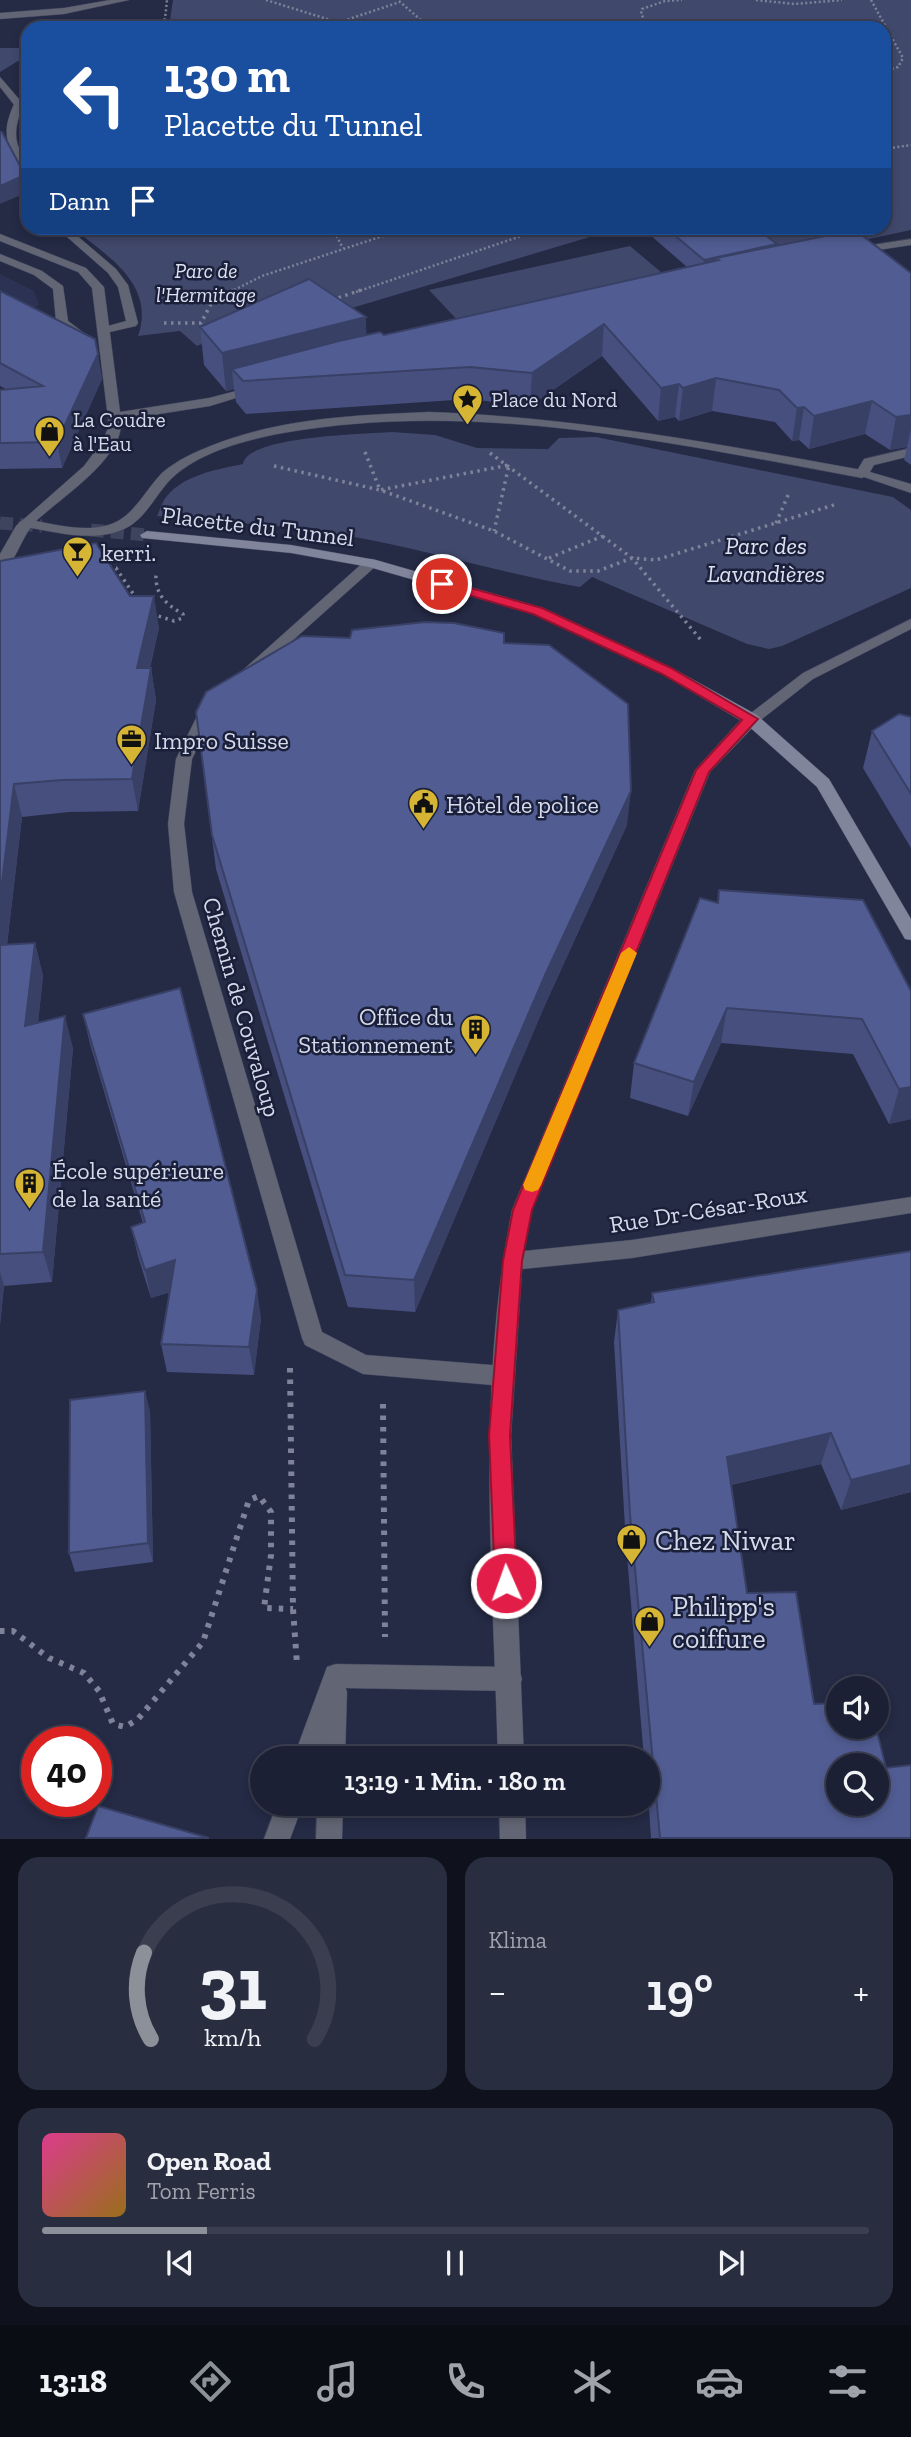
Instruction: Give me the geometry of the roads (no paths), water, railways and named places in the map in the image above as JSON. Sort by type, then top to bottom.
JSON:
[{"type":"main road","name":"Placette du Tunnel","points":[[147,535],[291,549],[370,563],[538,611],[667,671],[751,719]]},
{"type":"main road","points":[[751,719],[823,783],[911,934]]},
{"type":"street","points":[[0,16],[65,11],[125,0]]},
{"type":"street","points":[[0,80],[21,99]]},
{"type":"street","points":[[21,106],[10,131],[15,151],[21,159]]},
{"type":"street","points":[[0,257],[38,273],[59,288],[60,319],[67,329],[85,339],[105,336],[132,323],[124,287],[112,271],[70,235]]},
{"type":"street","points":[[841,254],[911,236]]},
{"type":"street","points":[[0,237],[82,270],[98,287],[114,417],[113,436],[89,469],[25,523],[14,538],[0,572]]},
{"type":"street","points":[[881,244],[911,242]]},
{"type":"street","points":[[114,417],[210,402],[274,385]]},
{"type":"street","points":[[25,523],[90,532],[121,526],[170,473],[221,446],[245,437],[346,421],[443,416],[541,421],[645,435],[862,474],[911,489]]},
{"type":"street","points":[[862,474],[869,462],[911,452]]},
{"type":"street","name":"Chemin de Couvaloup","points":[[370,563],[206,711],[184,759],[176,824],[183,892],[313,1338],[363,1364],[504,1376]]},
{"type":"street","points":[[511,1746],[499,1435],[512,1261],[522,1210],[703,770],[751,719],[808,676],[911,623]]},
{"type":"street","name":"Rue Dr-César-Roux","points":[[512,1261],[632,1249],[911,1205]]},
{"type":"street","points":[[336,1676],[510,1679]]},
{"type":"street","points":[[311,1746],[336,1676]]},
{"type":"street","points":[[333,1746],[336,1676]]},
{"type":"street","points":[[277,1839],[285,1816]]},
{"type":"street","points":[[328,1839],[329,1816]]},
{"type":"street","points":[[512,1816],[513,1839]]},
{"type":"tunnel","points":[[0,523],[42,526]]},
{"type":"tunnel","points":[[91,530],[147,535]]},
{"type":"place","name":"Place du Nord","points":[[468,426]]},
{"type":"place","name":"La Coudre à l'Eau","points":[[50,458]]},
{"type":"place","name":"kerri.","points":[[78,579]]},
{"type":"place","name":"Impro Suisse","points":[[131,767]]},
{"type":"place","name":"Hôtel de police","points":[[423,831]]},
{"type":"place","name":"Office du Stationnement","points":[[476,1057]]},
{"type":"place","name":"École supérieure de la santé","points":[[29,1211]]},
{"type":"place","name":"Chez Niwar","points":[[632,1567]]},
{"type":"place","name":"Philipp's coiffure","points":[[649,1649]]},
{"type":"park label","name":"Parc de l'Hermitage","points":[[206,282]]},
{"type":"park label","name":"Parc des Lavandières","points":[[766,559]]}]
